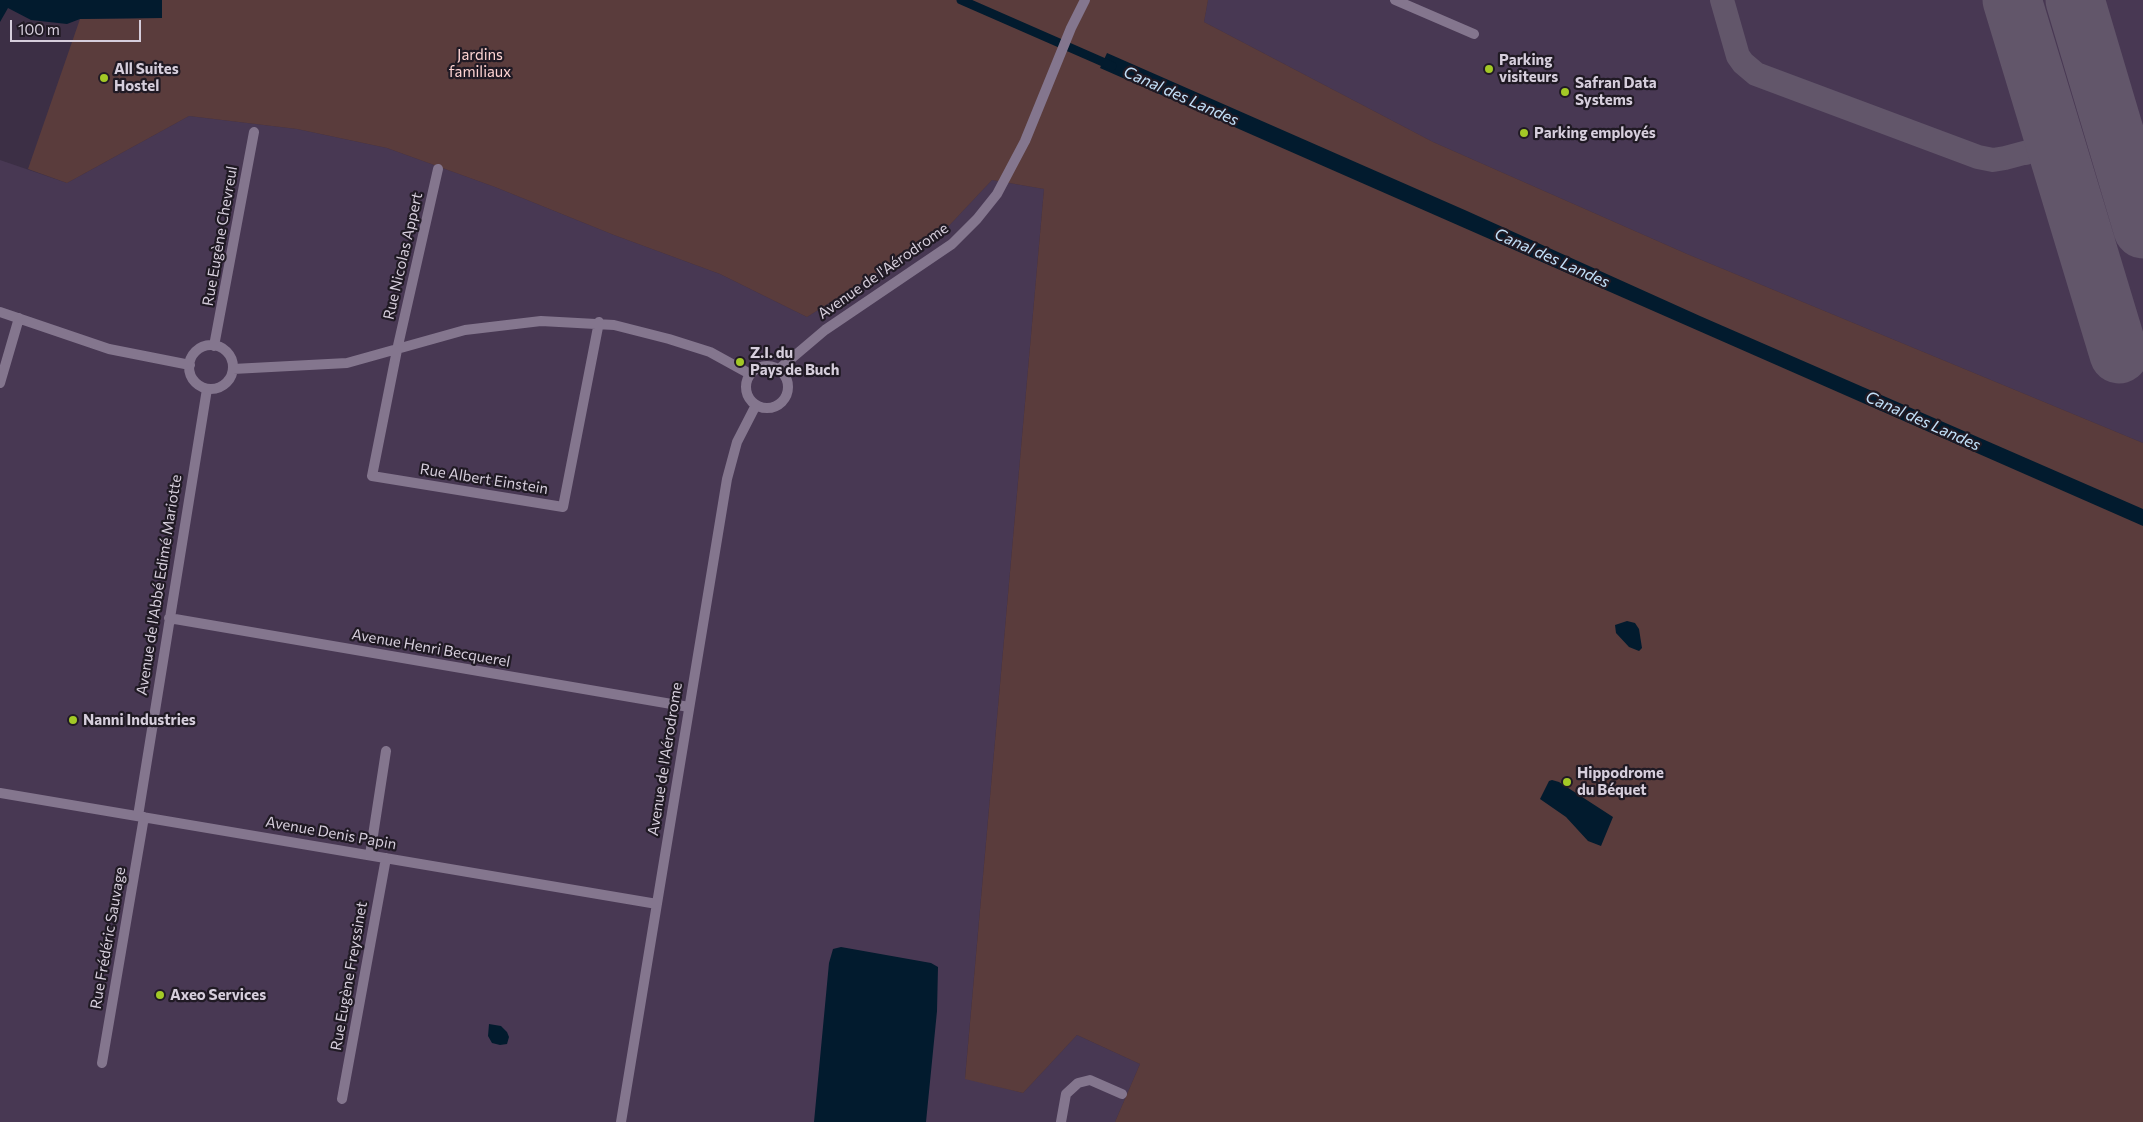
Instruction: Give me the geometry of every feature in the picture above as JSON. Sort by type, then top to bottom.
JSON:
[{"type":"street","name":"Avenue de l'Aérodrome","points":[[779,369],[825,330],[952,244],[978,219],[997,194],[1025,141],[1071,28],[1085,0]]},
{"type":"street","points":[[1394,0],[1474,34]]},
{"type":"street","name":"Rue Eugène Chevreul","points":[[214,346],[254,132]]},
{"type":"street","name":"Rue Nicolas Appert","points":[[397,350],[438,169]]},
{"type":"street","points":[[0,312],[109,348],[190,365]]},
{"type":"street","points":[[0,383],[19,318]]},
{"type":"street","points":[[233,369],[347,363],[465,330],[541,321],[599,322],[669,339],[710,352],[750,374]]},
{"type":"street","name":"Rue Albert Einstein","points":[[397,350],[372,476],[563,507],[599,322]]},
{"type":"street","points":[[207,346],[214,346],[228,353],[233,369],[230,379],[222,386],[207,389],[198,385],[192,378],[190,365],[197,351],[207,346]]},
{"type":"street","points":[[766,365],[779,369],[787,379],[786,398],[776,407],[769,408],[756,405],[750,401],[745,387],[754,369],[766,365]]},
{"type":"street","name":"Avenue de l'Abbé Edimé Mariotte","points":[[141,817],[169,618],[207,389]]},
{"type":"street","name":"Avenue de l'Aérodrome","points":[[621,1122],[727,479],[736,442],[756,405]]},
{"type":"street","name":"Avenue Henri Becquerel","points":[[169,618],[689,707]]},
{"type":"street","points":[[370,855],[386,751]]},
{"type":"street","name":"Avenue Denis Papin","points":[[0,793],[657,904]]},
{"type":"street","name":"Rue Frédéric Sauvage","points":[[102,1063],[141,817]]},
{"type":"street","name":"Rue Eugène Freyssinet","points":[[342,1099],[386,858]]},
{"type":"street","points":[[1061,1122],[1066,1094],[1078,1084],[1090,1080],[1122,1094]]},
{"type":"shaded area","points":[[1208,0],[2143,0],[2143,443],[1687,254],[1433,142],[1204,22]]},
{"type":"shaded area","points":[[189,116],[297,129],[387,148],[495,187],[614,235],[720,274],[807,317],[944,231],[992,180],[1044,189],[965,1078],[1023,1093],[1077,1035],[1140,1064],[1115,1122],[0,1122],[0,160],[67,183]]},
{"type":"green space","name":"Hippodrome du Béquet","points":[[162,0],[1208,0],[1204,22],[1433,142],[1687,254],[2143,443],[2143,1122],[1115,1122],[1140,1064],[1077,1035],[1023,1093],[965,1079],[1044,189],[992,180],[944,231],[807,317],[720,274],[614,235],[495,187],[387,148],[297,129],[189,116],[67,183],[28,169],[80,19],[162,18]]},
{"type":"water","points":[[0,0],[162,0],[162,18],[80,19],[67,24],[31,20],[8,8],[0,22]]},
{"type":"water","points":[[1107,53],[1467,211],[1700,316],[2143,509],[2143,526],[1100,68]]},
{"type":"water","points":[[1627,621],[1635,623],[1639,629],[1642,648],[1639,651],[1629,647],[1616,633],[1615,625]]},
{"type":"water","points":[[1549,781],[1559,782],[1613,817],[1601,846],[1588,841],[1566,817],[1540,799]]},
{"type":"water","points":[[841,947],[931,963],[938,967],[937,1011],[926,1122],[814,1122],[829,963],[833,949]]},
{"type":"water","points":[[489,1024],[501,1026],[507,1032],[509,1037],[507,1044],[492,1043],[488,1036]]},
{"type":"waterway","name":"Canal des Landes","points":[[961,0],[1112,66]]},
{"type":"taxiway","points":[[1722,0],[1738,56],[1756,74],[1978,157],[1993,160],[2035,150],[2048,153],[2062,169]]},
{"type":"taxiway","points":[[2026,153],[2041,145],[2046,138],[2049,122],[2046,113]]},
{"type":"runway","points":[[2012,0],[2119,354]]},
{"type":"runway","points":[[2075,0],[2143,229]]},
{"type":"place","name":"Parking visiteurs","points":[[1489,69]]},
{"type":"place","name":"All Suites Hostel","points":[[104,78]]},
{"type":"place","name":"Safran Data Systems","points":[[1565,92]]},
{"type":"place","name":"Parking employés","points":[[1524,133]]},
{"type":"place","name":"Z.I. du Pays de Buch","points":[[740,362]]},
{"type":"place","name":"Nanni Industries","points":[[73,720]]},
{"type":"place","name":"Hippodrome du Béquet","points":[[1567,782]]},
{"type":"place","name":"Axeo Services","points":[[160,995]]},
{"type":"park label","name":"Jardins familiaux","points":[[480,64]]}]
